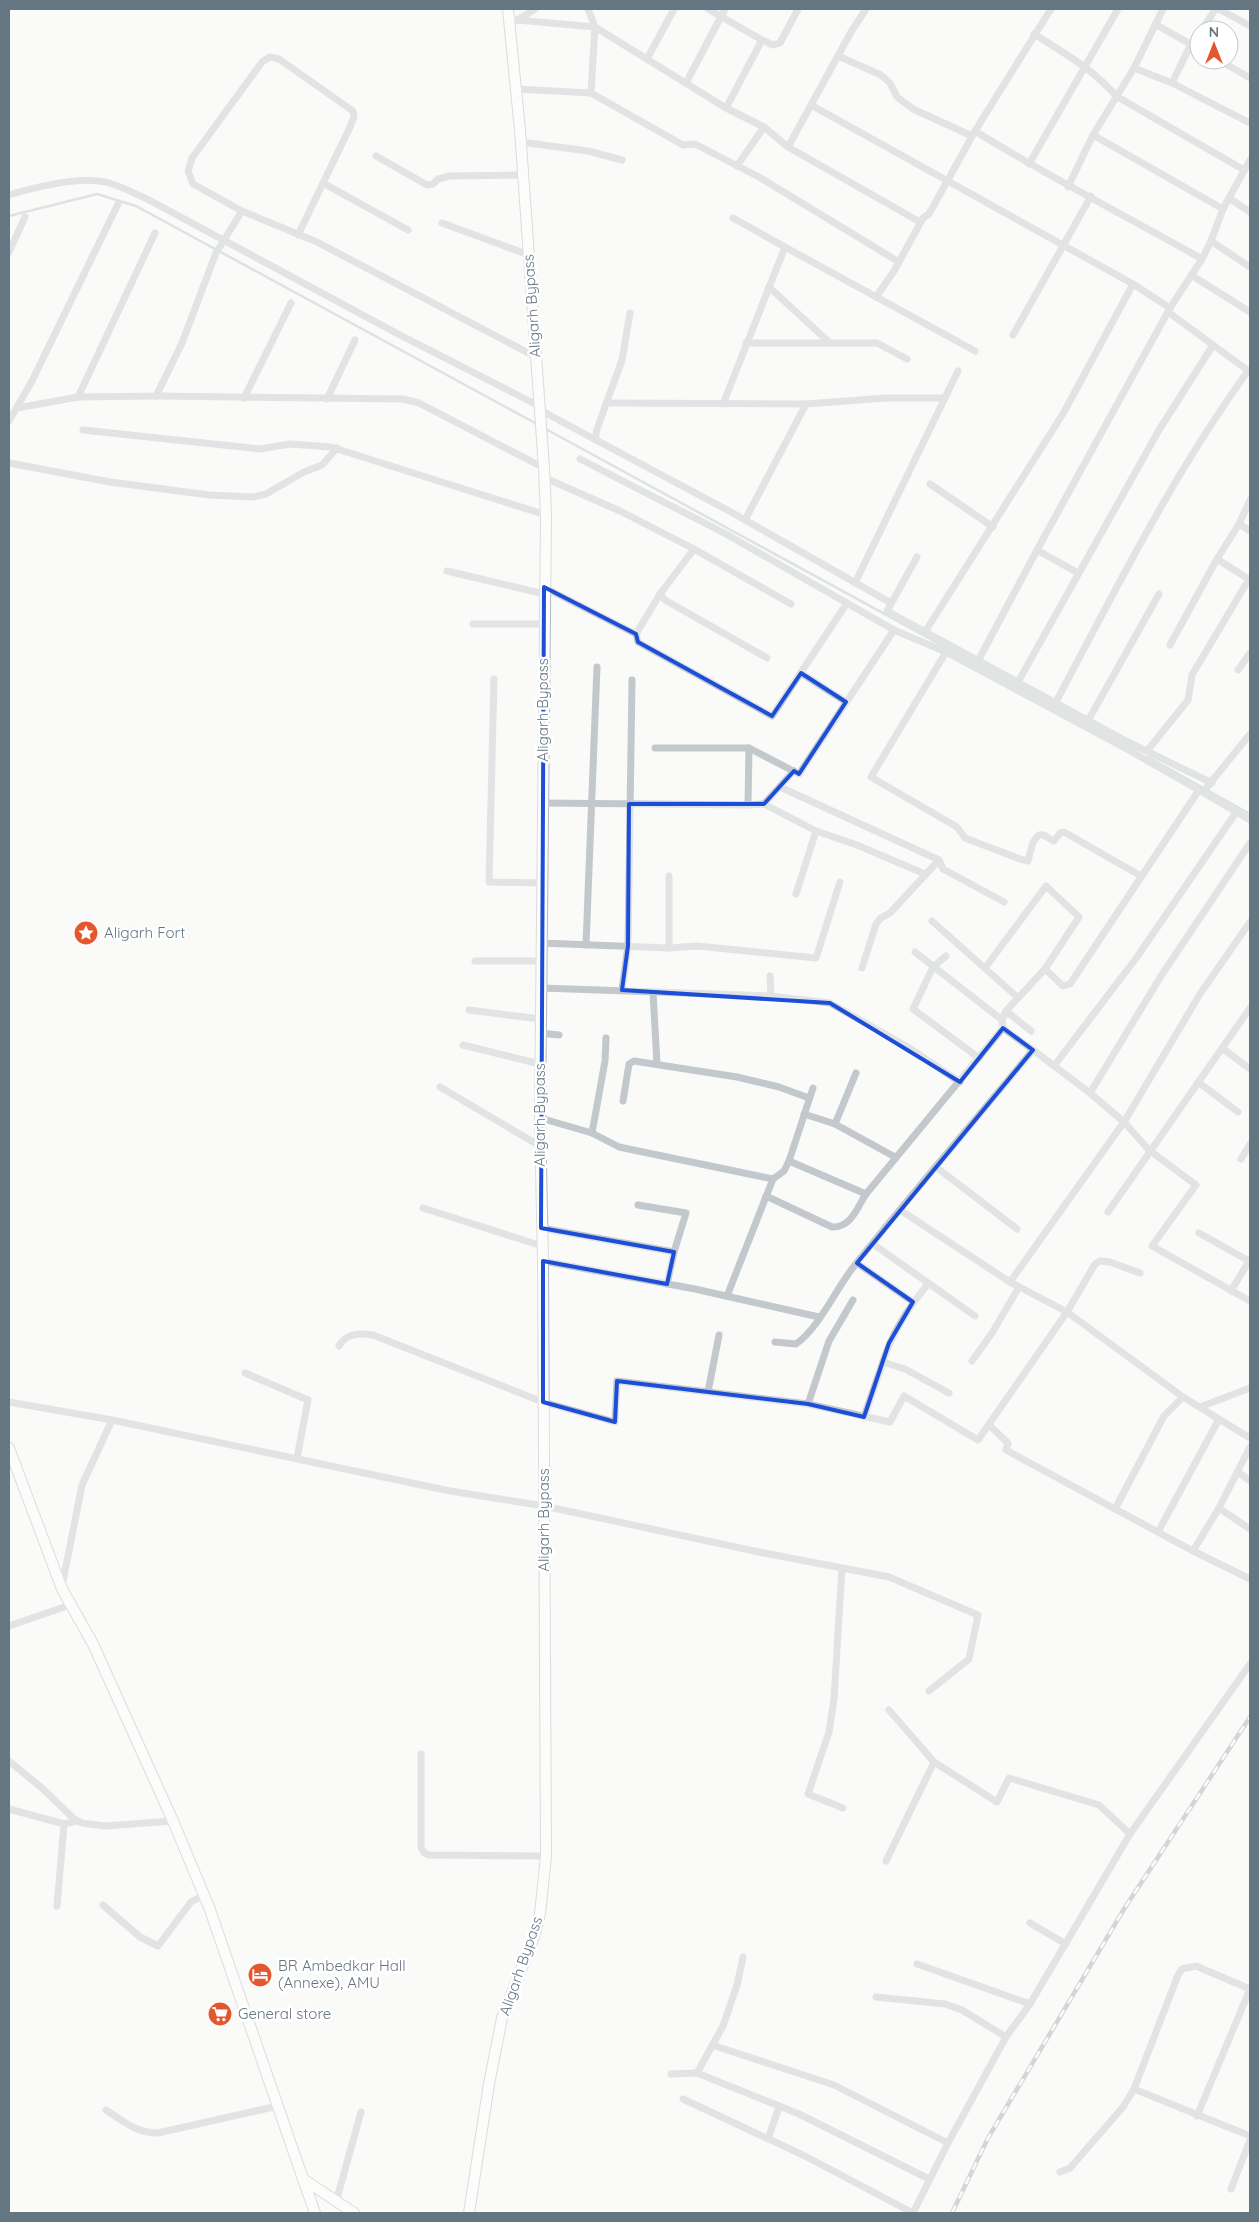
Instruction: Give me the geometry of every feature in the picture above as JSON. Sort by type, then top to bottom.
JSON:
[{"type":"main road","name":"Aligarh Bypass","points":[[469,2213],[502,2018],[534,1937],[540,1914],[546,1856],[540,1019],[546,515],[513,23],[508,9]]},
{"type":"main road","points":[[9,1448],[62,1589],[94,1644],[204,1895],[315,2213]]},
{"type":"main road","points":[[304,2179],[354,2213]]},
{"type":"street","points":[[513,23],[535,9]]},
{"type":"street","points":[[588,9],[594,27],[591,94]]},
{"type":"street","points":[[647,59],[674,9]]},
{"type":"street","points":[[708,9],[773,45],[780,43],[798,9]]},
{"type":"street","points":[[686,83],[725,9]]},
{"type":"street","points":[[788,147],[866,9]]},
{"type":"street","points":[[876,297],[899,262],[920,222],[929,214],[946,179],[1051,9]]},
{"type":"street","points":[[1029,164],[1118,9]]},
{"type":"street","points":[[1068,187],[1092,135],[1134,68],[1163,9]]},
{"type":"street","points":[[1209,20],[1218,9],[1250,26]]},
{"type":"street","points":[[513,23],[594,27],[726,108],[764,127],[788,147],[920,222]]},
{"type":"street","points":[[1155,24],[1189,43]]},
{"type":"street","points":[[1034,34],[1085,66],[1104,82],[1116,96],[1244,170]]},
{"type":"street","points":[[726,108],[762,40]]},
{"type":"street","points":[[1172,83],[1189,48]]},
{"type":"street","points":[[838,56],[881,75],[890,83],[897,97],[913,109],[973,134],[1068,187],[1090,196],[1202,259]]},
{"type":"street","points":[[298,235],[352,122],[354,117],[353,110],[279,59],[270,57],[262,62],[188,165],[188,171],[193,184],[242,211],[298,235],[317,242],[536,357]]},
{"type":"street","points":[[1134,68],[1172,83],[1250,123]]},
{"type":"street","points":[[1236,70],[1250,78]]},
{"type":"street","points":[[516,89],[591,94],[683,145],[695,144],[737,166],[899,262]]},
{"type":"street","points":[[811,105],[1133,284],[1249,372],[1211,422],[1140,544],[1056,702]]},
{"type":"street","points":[[737,166],[764,127]]},
{"type":"street","points":[[1092,135],[1223,209]]},
{"type":"street","points":[[520,142],[588,151],[622,160]]},
{"type":"street","points":[[376,156],[427,185],[449,176],[523,176]]},
{"type":"street","points":[[978,661],[1169,310],[1202,259],[1223,209],[1250,160]]},
{"type":"street","points":[[9,195],[27,190],[94,180],[110,183],[149,200],[222,241],[400,334],[540,412],[745,520],[891,603]]},
{"type":"street","points":[[323,183],[408,230]]},
{"type":"street","points":[[1013,335],[1090,196]]},
{"type":"street","points":[[1229,198],[1250,212]]},
{"type":"street","points":[[9,420],[17,408],[118,204]]},
{"type":"street","points":[[156,396],[182,343],[216,253],[242,211]]},
{"type":"street","points":[[9,252],[25,217]]},
{"type":"street","points":[[733,218],[975,352]]},
{"type":"street","points":[[442,222],[529,255]]},
{"type":"street","points":[[78,397],[155,232]]},
{"type":"street","points":[[1211,241],[1250,267]]},
{"type":"street","points":[[723,404],[785,247]]},
{"type":"street","points":[[1192,275],[1250,312]]},
{"type":"street","points":[[925,632],[1064,412],[1133,284]]},
{"type":"street","points":[[769,287],[830,343]]},
{"type":"street","points":[[244,398],[291,303]]},
{"type":"street","points":[[595,440],[596,428],[608,403],[622,360],[630,313]]},
{"type":"street","points":[[327,399],[355,340]]},
{"type":"street","points":[[746,343],[877,343],[907,359]]},
{"type":"street","points":[[1018,682],[1159,430],[1213,346]]},
{"type":"street","points":[[855,583],[958,371]]},
{"type":"street","points":[[17,408],[78,397],[156,396],[327,399],[395,398],[419,403],[544,473],[694,549],[791,604]]},
{"type":"street","points":[[608,403],[806,404],[886,398],[944,398]]},
{"type":"street","points":[[745,520],[806,404]]},
{"type":"street","points":[[83,430],[260,449],[277,445],[299,444],[337,448],[546,515]]},
{"type":"street","points":[[9,463],[110,482],[208,495],[252,497],[266,494],[304,472],[322,465],[337,448]]},
{"type":"street","points":[[580,459],[726,534],[894,630],[946,652],[1125,748],[1205,788]]},
{"type":"street","points":[[930,484],[993,527]]},
{"type":"street","points":[[1170,645],[1217,559],[1239,524],[1250,500]]},
{"type":"street","points":[[1239,524],[1250,531]]},
{"type":"street","points":[[694,549],[660,594],[636,634],[638,642],[772,716],[847,603]]},
{"type":"street","points":[[1037,550],[1078,573]]},
{"type":"street","points":[[917,557],[888,611],[1147,751],[1205,788],[1250,820]]},
{"type":"street","points":[[1147,751],[1188,700],[1192,675],[1250,579],[1217,559]]},
{"type":"street","points":[[447,571],[544,590],[636,634]]},
{"type":"street","points":[[660,594],[665,600],[767,658]]},
{"type":"street","points":[[1089,719],[1159,594]]},
{"type":"street","points":[[473,624],[544,624]]},
{"type":"street","points":[[654,748],[749,748],[799,774],[894,630]]},
{"type":"street","points":[[946,652],[871,777],[957,826],[965,838],[1020,859],[1028,861],[1035,838],[1038,836],[1043,835],[1054,841],[1060,833],[1064,832],[1141,876]]},
{"type":"street","points":[[1238,670],[1250,653]]},
{"type":"street","points":[[586,945],[596,667]]},
{"type":"street","points":[[800,673],[846,702]]},
{"type":"street","points":[[494,679],[489,882],[542,883]]},
{"type":"street","points":[[622,990],[628,946],[632,680]]},
{"type":"street","points":[[1045,969],[1063,986],[1070,984],[1141,876],[1205,788],[1250,734]]},
{"type":"street","points":[[748,805],[749,748]]},
{"type":"street","points":[[764,804],[794,771]]},
{"type":"street","points":[[780,787],[939,860],[942,869],[1004,902]]},
{"type":"street","points":[[542,803],[764,804],[816,831],[858,845],[925,874]]},
{"type":"street","points":[[1054,1066],[1137,957],[1237,811]]},
{"type":"street","points":[[796,894],[816,831]]},
{"type":"street","points":[[1090,1093],[1161,976],[1250,843]]},
{"type":"street","points":[[862,968],[876,924],[880,918],[890,913],[939,860]]},
{"type":"street","points":[[669,876],[669,948]]},
{"type":"street","points":[[541,943],[669,948],[697,946],[816,958],[840,882]]},
{"type":"street","points":[[766,1196],[832,1227],[839,1227],[850,1222],[866,1194],[895,1157],[960,1082],[1003,1028],[1002,1020],[1006,1011],[1017,996],[1045,969],[1079,917],[1046,886],[986,968]]},
{"type":"street","points":[[932,921],[1017,996]]},
{"type":"street","points":[[1010,1282],[1124,1122],[1200,994],[1250,922]]},
{"type":"street","points":[[915,952],[1002,1020]]},
{"type":"street","points":[[946,956],[933,967],[914,1009],[979,1058]]},
{"type":"street","points":[[475,960],[541,961]]},
{"type":"street","points":[[770,976],[771,996]]},
{"type":"street","points":[[541,988],[622,990],[705,996],[771,996],[830,1003],[906,1046],[960,1082]]},
{"type":"street","points":[[653,992],[657,1064]]},
{"type":"street","points":[[469,1010],[540,1019]]},
{"type":"street","points":[[1006,1011],[1031,1031]]},
{"type":"street","points":[[1108,1212],[1149,1150],[1249,1011]]},
{"type":"street","points":[[1003,1028],[1090,1093],[1124,1122],[1149,1150],[1196,1186],[1152,1246],[1250,1301]]},
{"type":"street","points":[[540,1033],[559,1035]]},
{"type":"street","points":[[592,1133],[605,1061],[606,1038]]},
{"type":"street","points":[[463,1045],[540,1064]]},
{"type":"street","points":[[1222,1048],[1250,1069]]},
{"type":"street","points":[[775,1342],[796,1344],[819,1317],[857,1263],[1033,1050]]},
{"type":"street","points":[[623,1101],[629,1064],[634,1061],[750,1080],[809,1098]]},
{"type":"street","points":[[835,1124],[856,1073]]},
{"type":"street","points":[[1198,1082],[1238,1112]]},
{"type":"street","points":[[440,1087],[540,1146]]},
{"type":"street","points":[[727,1296],[773,1179],[784,1171],[789,1161],[813,1088]]},
{"type":"street","points":[[804,1114],[835,1124],[895,1157]]},
{"type":"street","points":[[540,1118],[592,1133],[619,1147],[773,1179]]},
{"type":"street","points":[[1241,1160],[1250,1144]]},
{"type":"street","points":[[789,1161],[866,1194]]},
{"type":"street","points":[[936,1167],[1017,1229]]},
{"type":"street","points":[[638,1206],[686,1213],[674,1252],[667,1284]]},
{"type":"street","points":[[423,1208],[542,1246]]},
{"type":"street","points":[[900,1210],[1010,1282],[1067,1312],[1183,1397],[1250,1438]]},
{"type":"street","points":[[541,1228],[674,1252]]},
{"type":"street","points":[[1199,1233],[1249,1261],[1231,1291]]},
{"type":"street","points":[[873,1244],[975,1316]]},
{"type":"street","points":[[543,1261],[727,1296],[819,1317]]},
{"type":"street","points":[[340,1346],[343,1339],[351,1335],[373,1335],[543,1402],[615,1422],[617,1381],[808,1404],[890,1422],[904,1396],[978,1440],[1067,1312],[1095,1264],[1100,1261],[1110,1262],[1140,1273]]},
{"type":"street","points":[[857,1263],[913,1302]]},
{"type":"street","points":[[864,1417],[893,1335],[913,1302],[928,1284]]},
{"type":"street","points":[[972,1361],[992,1333],[1019,1287]]},
{"type":"street","points":[[808,1404],[829,1341],[853,1300]]},
{"type":"street","points":[[708,1392],[719,1335]]},
{"type":"street","points":[[883,1362],[905,1369],[949,1393]]},
{"type":"street","points":[[245,1373],[308,1400],[297,1458]]},
{"type":"street","points":[[1200,1407],[1250,1388]]},
{"type":"street","points":[[1115,1509],[1164,1416],[1183,1397]]},
{"type":"street","points":[[9,1402],[112,1420],[450,1491],[544,1506],[759,1552],[889,1577],[978,1616],[969,1659],[929,1691]]},
{"type":"street","points":[[1158,1532],[1219,1419]]},
{"type":"street","points":[[62,1589],[82,1485],[112,1420]]},
{"type":"street","points":[[989,1425],[1008,1443],[1006,1450],[1193,1551],[1250,1579]]},
{"type":"street","points":[[1193,1551],[1219,1508],[1250,1447]]},
{"type":"street","points":[[1238,1472],[1250,1481]]},
{"type":"street","points":[[1219,1508],[1250,1529]]},
{"type":"street","points":[[842,1568],[834,1699],[828,1732],[808,1794],[843,1808]]},
{"type":"street","points":[[9,1626],[70,1605]]},
{"type":"street","points":[[683,2099],[803,2155],[913,2213],[948,2143],[1006,2037],[1030,2004],[1130,1834],[1250,1664]]},
{"type":"street","points":[[889,1710],[934,1762],[997,1802],[1009,1778],[1099,1804],[1130,1834]]},
{"type":"street","points":[[421,1754],[421,1847],[424,1853],[429,1855],[546,1856]]},
{"type":"street","points":[[9,1761],[77,1820]]},
{"type":"street","points":[[886,1861],[934,1762]]},
{"type":"street","points":[[9,1809],[64,1824],[77,1820],[105,1826],[173,1821]]},
{"type":"street","points":[[57,1906],[64,1824]]},
{"type":"street","points":[[103,1905],[140,1937],[158,1946],[191,1902],[204,1895]]},
{"type":"street","points":[[1030,1922],[1066,1944]]},
{"type":"street","points":[[697,2073],[722,2026],[737,1985],[743,1957]]},
{"type":"street","points":[[917,1964],[1030,2004]]},
{"type":"street","points":[[1060,2172],[1070,2168],[1123,2107],[1134,2089],[1178,1975],[1182,1969],[1196,1966],[1250,1989],[1197,2116]]},
{"type":"street","points":[[876,1997],[945,2004],[962,2010],[1006,2037]]},
{"type":"street","points":[[712,2045],[834,2086],[948,2143]]},
{"type":"street","points":[[671,2074],[697,2073],[779,2108],[799,2114],[929,2179]]},
{"type":"street","points":[[1134,2089],[1250,2136]]},
{"type":"street","points":[[106,2110],[136,2130],[158,2132],[278,2106]]},
{"type":"street","points":[[768,2139],[779,2108]]},
{"type":"street","points":[[336,2202],[362,2112]]},
{"type":"street","points":[[1231,2189],[1250,2140]]},
{"type":"highlighted area","points":[[544,587],[636,634],[638,642],[772,716],[801,673],[846,702],[799,774],[794,771],[764,804],[629,804],[628,946],[622,990],[830,1003],[960,1082],[1003,1028],[1033,1050],[857,1263],[913,1302],[889,1343],[864,1417],[808,1404],[617,1381],[615,1422],[543,1402],[543,1261],[667,1284],[674,1252],[541,1228]]},
{"type":"waterway","points":[[9,216],[97,194],[136,206],[537,424]]},
{"type":"waterway","points":[[544,428],[1066,713]]},
{"type":"waterway","points":[[1148,757],[1250,814]]},
{"type":"railway","points":[[952,2213],[988,2138],[1124,1909],[1250,1717]]},
{"type":"place","name":"Aligarh Fort","points":[[86,933]]},
{"type":"place","name":"BR Ambedkar Hall (Annexe), AMU","points":[[260,1975]]},
{"type":"place","name":"General store","points":[[220,2014]]}]
